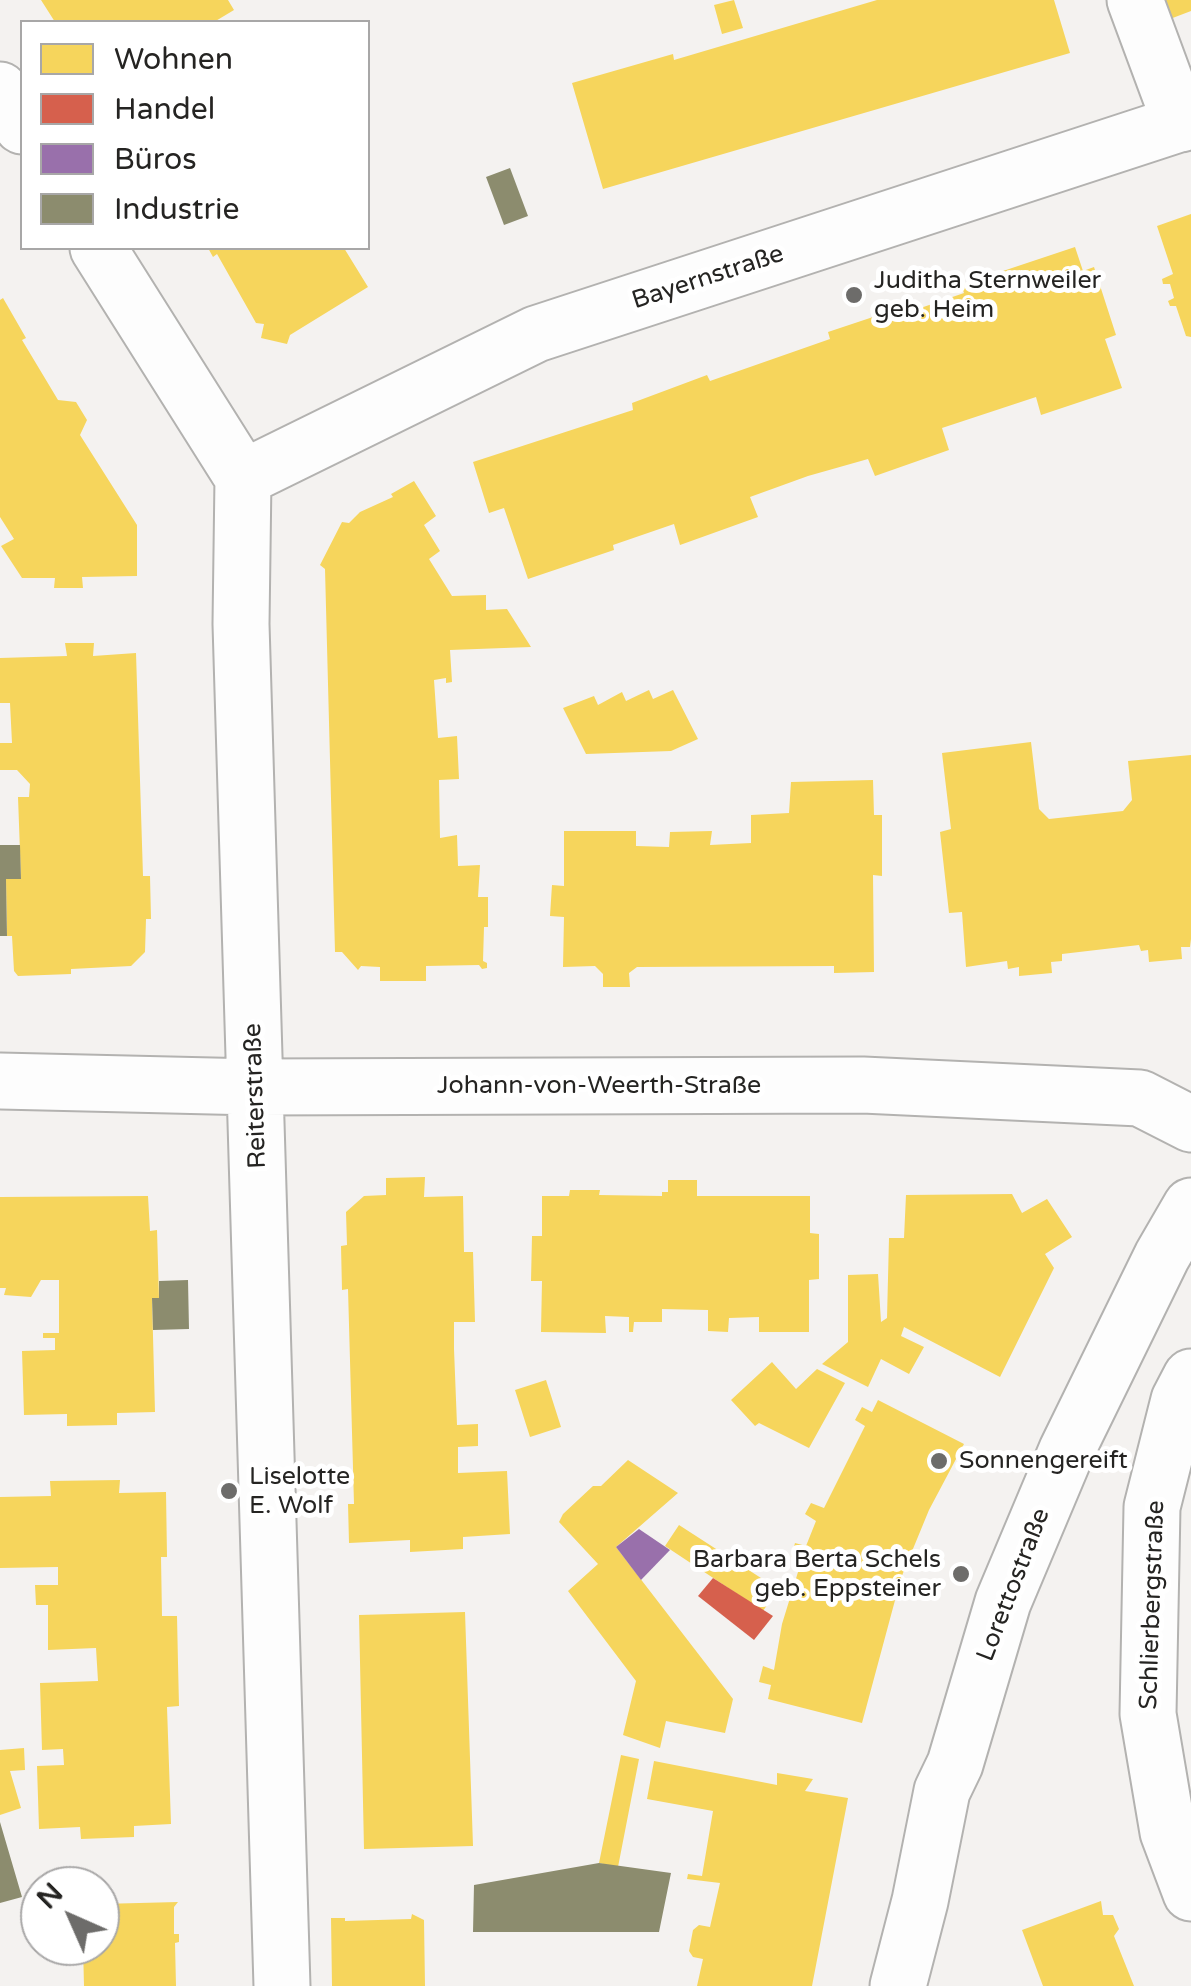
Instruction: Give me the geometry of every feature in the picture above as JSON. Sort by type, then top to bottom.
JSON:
[{"type":"street","points":[[1135,0],[1186,122]]},
{"type":"street","points":[[0,90],[20,123]]},
{"type":"street","name":"Bayernstraße","points":[[243,478],[536,334],[1186,122]]},
{"type":"street","points":[[99,250],[243,478]]},
{"type":"street","name":"Reiterstraße","points":[[243,478],[242,624],[282,1986]]},
{"type":"street","name":"Johann-von-Weerth-Straße","points":[[0,1081],[255,1087],[883,1086],[1140,1098],[1191,1124]]},
{"type":"street","name":"Lorettostraße","points":[[898,1986],[942,1791],[955,1764],[1003,1602],[1067,1450],[1162,1256],[1191,1206]]},
{"type":"street","name":"Schlierbergstraße","points":[[1191,1377],[1180,1400],[1152,1508],[1148,1714],[1168,1832],[1191,1894]]},
{"type":"building: Wohnen","points":[[41,0],[228,0],[234,10],[217,20],[54,20]]},
{"type":"building: Wohnen","points":[[734,0],[743,28],[722,34],[714,5]]},
{"type":"building: Wohnen","points":[[877,0],[1054,0],[1070,53],[603,189],[572,83],[673,54],[674,60]]},
{"type":"building: Wohnen","points":[[1163,0],[1191,0],[1191,11],[1170,19]]},
{"type":"building: Wohnen","points":[[1191,214],[1191,337],[1186,336],[1176,306],[1170,306],[1168,301],[1174,298],[1170,284],[1163,284],[1162,279],[1173,274],[1157,226]]},
{"type":"building: Wohnen","points":[[1075,247],[1083,271],[1094,267],[1116,335],[1105,339],[1122,388],[1041,415],[1036,397],[942,428],[949,450],[875,476],[868,459],[808,476],[750,497],[758,517],[680,545],[674,524],[613,545],[614,550],[528,579],[504,508],[489,513],[473,462],[633,410],[632,403],[707,375],[710,381],[830,339],[828,332],[903,307],[906,313],[964,293],[961,285]]},
{"type":"building: Wohnen","points":[[209,250],[345,250],[368,287],[290,335],[287,344],[261,338],[264,324],[256,323],[217,254],[213,257]]},
{"type":"building: Wohnen","points":[[3,298],[26,338],[22,340],[58,400],[76,402],[87,420],[80,435],[137,525],[137,576],[82,577],[83,588],[54,588],[55,578],[22,578],[1,546],[14,539],[0,517]]},
{"type":"building: Wohnen","points":[[414,481],[436,516],[424,525],[440,551],[429,559],[452,596],[486,595],[486,610],[507,609],[531,647],[450,650],[452,682],[446,683],[446,678],[434,680],[438,738],[457,736],[459,779],[439,780],[440,838],[457,835],[458,866],[480,865],[478,897],[488,897],[483,961],[487,968],[426,966],[426,981],[380,981],[380,967],[361,966],[358,970],[342,952],[335,952],[325,569],[320,565],[342,522],[349,523],[360,512],[393,497],[391,494]]},
{"type":"building: Wohnen","points":[[65,643],[94,643],[93,656],[136,653],[143,876],[150,876],[151,919],[146,919],[145,952],[131,966],[18,976],[14,971],[12,936],[7,936],[6,879],[21,879],[18,797],[29,797],[30,784],[17,770],[0,770],[0,743],[12,743],[10,703],[0,703],[0,658],[67,656]]},
{"type":"building: Wohnen","points":[[649,690],[653,699],[673,690],[698,739],[671,751],[586,754],[563,708],[594,696],[598,705],[622,692],[626,701]]},
{"type":"building: Wohnen","points":[[1031,742],[1039,809],[1049,819],[1123,811],[1132,800],[1128,761],[1191,755],[1191,939],[1190,947],[1181,947],[1182,959],[1149,962],[1148,950],[1141,951],[1139,945],[1062,954],[1062,961],[1051,962],[1052,973],[1019,976],[1019,967],[1008,969],[1007,961],[966,967],[962,912],[949,913],[940,832],[951,829],[942,753]]},
{"type":"building: Wohnen","points":[[873,780],[874,815],[882,815],[882,876],[873,875],[874,972],[834,973],[834,966],[637,967],[629,973],[630,987],[603,987],[603,974],[595,966],[563,967],[564,917],[550,916],[552,885],[564,886],[564,831],[636,831],[636,846],[669,847],[670,832],[712,831],[710,845],[751,843],[751,815],[789,813],[791,782]]},
{"type":"building: Wohnen","points":[[425,1177],[424,1197],[463,1196],[464,1252],[473,1252],[475,1322],[454,1322],[454,1349],[457,1425],[478,1424],[478,1446],[458,1447],[458,1473],[507,1471],[510,1534],[463,1537],[463,1549],[410,1552],[410,1540],[349,1543],[348,1504],[354,1504],[348,1289],[342,1290],[341,1246],[347,1245],[346,1212],[364,1196],[386,1195],[386,1178]]},
{"type":"building: Wohnen","points":[[668,1180],[697,1180],[697,1196],[810,1196],[810,1233],[819,1234],[819,1279],[809,1280],[809,1332],[759,1332],[759,1317],[729,1318],[728,1332],[708,1331],[708,1310],[662,1309],[662,1322],[634,1322],[633,1332],[629,1332],[629,1317],[605,1316],[606,1333],[541,1332],[542,1281],[531,1281],[532,1236],[542,1236],[542,1196],[569,1196],[570,1190],[600,1190],[599,1195],[662,1196],[662,1192],[668,1192]]},
{"type":"building: Wohnen","points":[[1012,1194],[1022,1213],[1047,1199],[1072,1237],[1045,1254],[1054,1268],[1000,1377],[904,1327],[901,1336],[924,1347],[909,1374],[881,1359],[868,1387],[822,1364],[848,1342],[848,1275],[878,1274],[881,1322],[887,1318],[889,1238],[904,1238],[906,1195]]},
{"type":"building: Wohnen","points":[[148,1196],[150,1231],[157,1230],[159,1298],[152,1298],[155,1412],[117,1413],[117,1425],[67,1426],[67,1414],[24,1415],[22,1351],[55,1350],[55,1338],[43,1338],[43,1333],[59,1333],[59,1280],[41,1280],[31,1297],[4,1295],[6,1288],[0,1288],[0,1197]]},
{"type":"building: Wohnen","points":[[772,1362],[796,1389],[817,1369],[845,1383],[809,1448],[759,1423],[755,1426],[731,1400]]},
{"type":"building: Wohnen","points":[[546,1380],[561,1427],[530,1437],[515,1390]]},
{"type":"building: Wohnen","points":[[878,1400],[964,1444],[929,1510],[901,1578],[862,1723],[768,1699],[771,1685],[759,1682],[763,1666],[774,1670],[782,1624],[802,1559],[791,1557],[795,1543],[806,1546],[816,1521],[805,1514],[811,1503],[824,1508],[865,1426],[855,1420],[862,1407],[872,1412]]},
{"type":"building: Wohnen","points":[[628,1460],[678,1493],[616,1547],[733,1699],[725,1733],[666,1721],[660,1748],[623,1735],[636,1681],[568,1591],[598,1564],[559,1522],[593,1486],[601,1486]]},
{"type":"building: Wohnen","points":[[120,1480],[119,1493],[166,1492],[167,1557],[161,1557],[162,1616],[177,1616],[179,1706],[167,1707],[171,1824],[134,1826],[134,1837],[81,1839],[80,1827],[39,1829],[37,1766],[64,1765],[63,1749],[42,1750],[40,1683],[98,1681],[96,1648],[48,1650],[48,1605],[36,1605],[35,1585],[58,1585],[58,1567],[0,1568],[0,1497],[51,1496],[50,1481]]},
{"type":"building: Wohnen","points":[[679,1525],[778,1589],[763,1611],[665,1546]]},
{"type":"building: Wohnen","points":[[465,1612],[473,1846],[364,1849],[359,1615]]},
{"type":"building: Wohnen","points":[[24,1748],[25,1770],[10,1771],[21,1808],[0,1815],[0,1750]]},
{"type":"building: Wohnen","points":[[621,1755],[639,1759],[618,1867],[599,1863]]},
{"type":"building: Wohnen","points":[[654,1761],[777,1785],[777,1773],[813,1779],[805,1791],[848,1798],[812,1986],[697,1986],[703,1959],[693,1957],[689,1951],[693,1930],[699,1925],[710,1927],[720,1883],[687,1879],[688,1874],[702,1876],[713,1811],[647,1799]]},
{"type":"building: Wohnen","points":[[1101,1901],[1103,1915],[1113,1915],[1119,1929],[1114,1936],[1134,1986],[1043,1986],[1022,1930]]},
{"type":"building: Wohnen","points":[[178,1902],[174,1907],[174,1934],[179,1934],[179,1942],[175,1943],[176,1986],[84,1986],[84,1966],[120,1966],[120,1903]]},
{"type":"building: Wohnen","points":[[412,1914],[424,1920],[425,1986],[332,1986],[331,1918],[411,1919]]},
{"type":"building: Handel","points":[[713,1578],[773,1616],[754,1640],[698,1596]]},
{"type":"building: Büros","points":[[639,1529],[670,1550],[641,1580],[616,1547]]},
{"type":"building: Industrie","points":[[510,168],[528,216],[504,225],[486,177]]},
{"type":"building: Industrie","points":[[0,845],[20,845],[21,879],[6,879],[7,936],[0,936]]},
{"type":"building: Industrie","points":[[188,1280],[189,1329],[153,1330],[152,1298],[159,1298],[159,1281]]},
{"type":"building: Industrie","points":[[0,1822],[20,1898],[0,1903]]},
{"type":"building: Industrie","points":[[599,1863],[671,1873],[659,1932],[473,1932],[474,1885]]},
{"type":"place","name":"Juditha Sternweiler geb. Heim","points":[[854,295]]},
{"type":"place","name":"Sonnengereift","points":[[939,1461]]},
{"type":"place","name":"Liselotte E. Wolf","points":[[229,1491]]},
{"type":"place","name":"Barbara Berta Schels geb. Eppsteiner","points":[[961,1574]]}]
